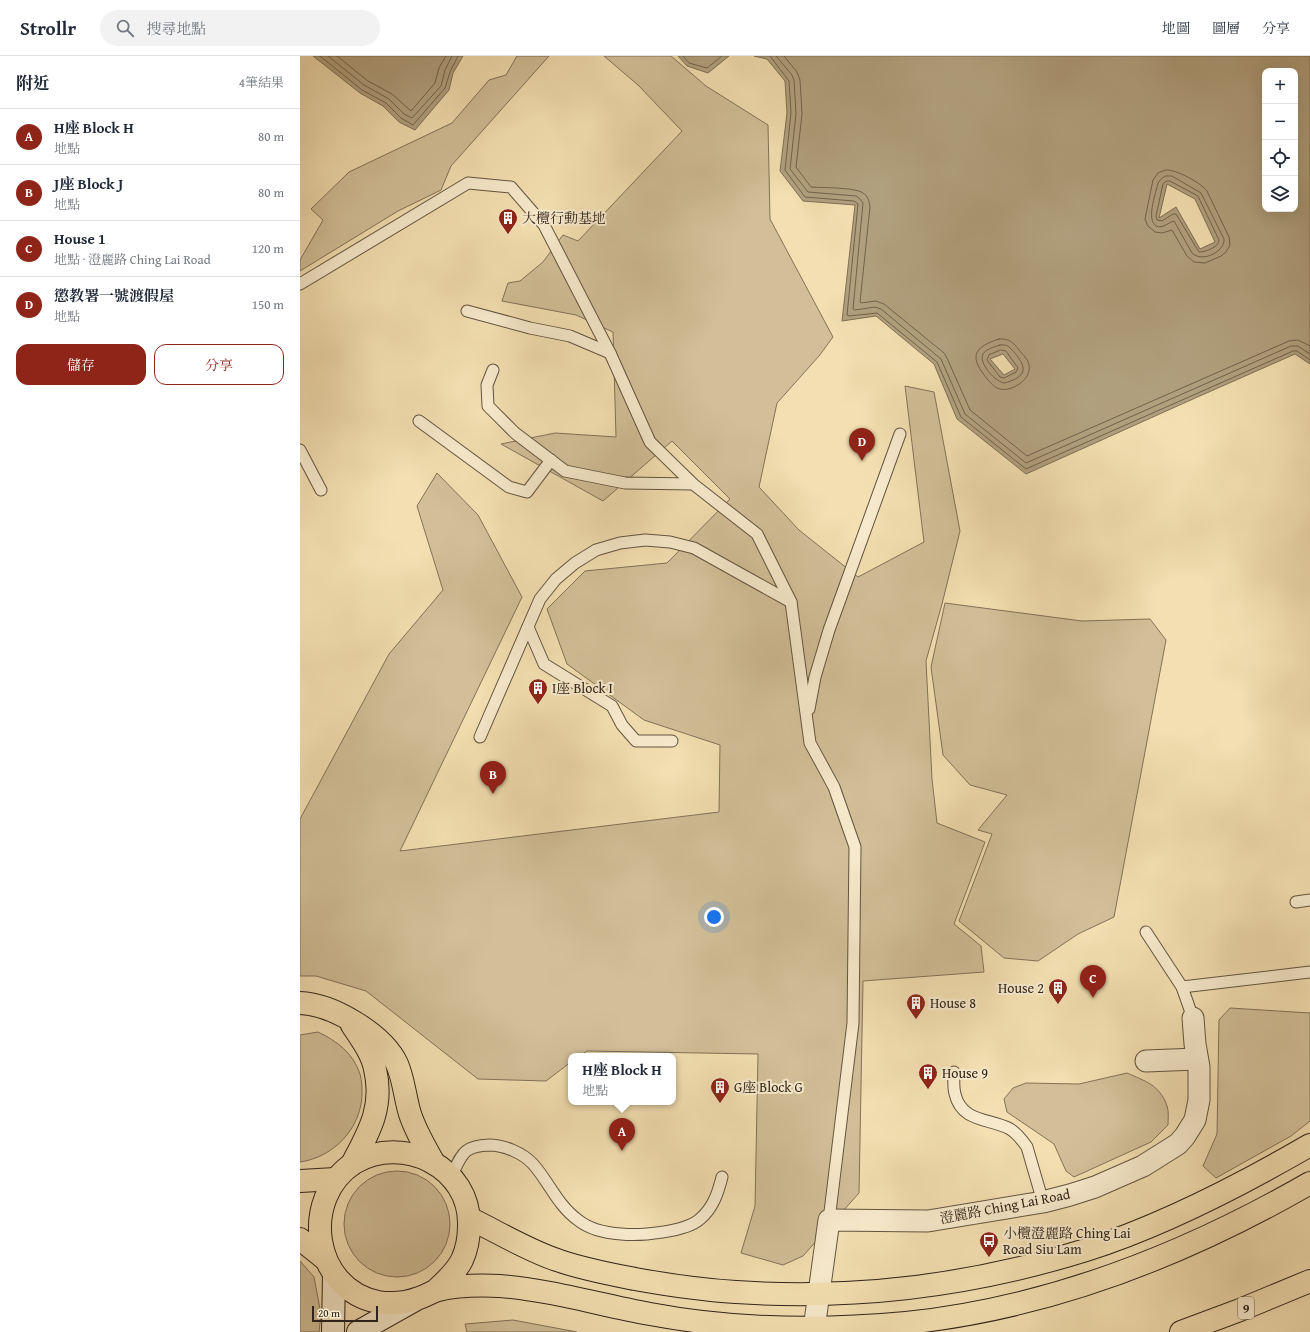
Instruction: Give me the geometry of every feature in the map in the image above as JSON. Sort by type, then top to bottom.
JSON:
[{"type":"main road","points":[[300,1002],[321,1006],[334,1011],[378,1040],[390,1052],[397,1065],[416,1131],[434,1163]]},
{"type":"main road","points":[[348,1019],[368,1051],[375,1068],[378,1085],[375,1116],[370,1130],[352,1164]]},
{"type":"main road","points":[[469,1218],[556,1260],[589,1270],[668,1285],[766,1294],[818,1295],[905,1289],[1009,1271],[1087,1250],[1154,1225],[1206,1201],[1283,1161],[1310,1145]]},
{"type":"main road","points":[[333,1332],[330,1267],[318,1238],[318,1217],[325,1195],[335,1179],[352,1164],[370,1155],[391,1151],[414,1154],[434,1163],[451,1177],[460,1189],[466,1203],[469,1218],[469,1239],[462,1260],[451,1277],[435,1291]]},
{"type":"main road","points":[[300,1181],[335,1179]]},
{"type":"main road","points":[[358,1332],[415,1300],[435,1291],[468,1285],[518,1288],[559,1294],[653,1315],[778,1329],[859,1327],[896,1324],[959,1315],[998,1308],[1083,1286],[1154,1261],[1241,1221],[1310,1183]]},
{"type":"main road","points":[[300,1239],[330,1267],[344,1285],[360,1296],[377,1302],[396,1303],[415,1300]]},
{"type":"main road","name":"9","points":[[1181,1332],[1240,1310],[1310,1281]]},
{"type":"street","name":"澄麗路 Ching Lai Road","points":[[829,1220],[928,1221],[1043,1202],[1070,1195],[1143,1166],[1178,1144],[1191,1128],[1195,1120],[1198,1110],[1199,1073],[1193,1018]]},
{"type":"street","points":[[1146,1061],[1197,1059]]},
{"type":"street","points":[[814,1329],[829,1220]]},
{"type":"lane","points":[[300,284],[468,183],[510,187],[544,226],[610,353],[650,442],[693,484],[757,534],[791,602],[810,743],[834,787],[855,847],[853,1023],[829,1220]]},
{"type":"lane","points":[[467,311],[530,328],[570,336],[610,353]]},
{"type":"lane","points":[[493,370],[487,385],[488,406],[515,433],[565,471],[625,483],[693,484]]},
{"type":"lane","points":[[419,421],[509,488],[527,492],[551,460]]},
{"type":"lane","points":[[807,718],[815,677],[829,630],[900,434]]},
{"type":"lane","points":[[300,450],[321,490]]},
{"type":"lane","points":[[480,737],[540,599],[556,579],[575,563],[596,550],[620,542],[645,540],[670,542],[694,548],[791,602]]},
{"type":"lane","points":[[528,627],[544,664],[612,706],[622,725],[636,741],[672,741]]},
{"type":"lane","points":[[1296,902],[1310,900]]},
{"type":"lane","points":[[1146,932],[1182,987],[1193,1018]]},
{"type":"lane","points":[[1182,987],[1310,972]]},
{"type":"lane","points":[[954,1072],[955,1094],[960,1105],[966,1112],[974,1118],[1009,1129],[1017,1134],[1027,1147],[1043,1202]]},
{"type":"lane","points":[[451,1177],[461,1158],[468,1149],[476,1146],[497,1145],[515,1151],[532,1163],[563,1206],[579,1221],[606,1232],[622,1235],[668,1232],[683,1228],[700,1220],[711,1207],[718,1194],[722,1177]]},
{"type":"shaded area","points":[[517,56],[549,56],[451,166],[441,190],[398,211],[300,271],[300,260],[323,220],[311,209],[349,172],[452,123],[489,80],[506,75]]},
{"type":"shaded area","points":[[604,56],[671,56],[706,86],[768,125],[770,219],[833,337],[819,356],[777,403],[759,487],[799,530],[858,577],[924,542],[905,386],[934,392],[960,531],[926,661],[932,779],[937,823],[985,842],[954,924],[981,946],[984,972],[863,981],[859,1193],[803,1256],[783,1265],[741,1253],[755,1206],[758,1054],[587,1051],[584,1053],[568,1053],[568,1064],[546,1081],[478,1079],[366,991],[316,976],[300,976],[300,819],[389,654],[443,590],[417,506],[437,473],[478,515],[522,597],[400,851],[719,812],[720,745],[644,720],[567,664],[547,609],[585,571],[667,563],[730,499],[672,441],[603,501],[501,444],[555,433],[616,437],[613,332],[576,315],[502,301],[508,283],[520,281],[543,262],[563,235],[578,241],[682,131],[638,85]]},
{"type":"shaded area","points":[[945,603],[1082,621],[1150,619],[1166,640],[1114,917],[1078,934],[1038,961],[1004,958],[959,921],[992,834],[978,830],[1007,795],[970,785],[943,755],[931,667]]},
{"type":"shaded area","points":[[1230,1008],[1310,1013],[1310,1121],[1291,1136],[1216,1178],[1203,1166],[1217,1134],[1219,1020]]},
{"type":"shaded area","points":[[318,1032],[332,1039],[349,1054],[361,1077],[362,1096],[356,1120],[343,1140],[324,1154],[300,1162],[300,1035]]},
{"type":"shaded area","points":[[1127,1073],[1156,1088],[1160,1093],[1168,1108],[1168,1125],[1151,1142],[1074,1177],[1066,1171],[1054,1144],[1007,1112],[1004,1099],[1013,1088],[1026,1083],[1079,1084]]},
{"type":"shaded area","points":[[397,1171],[417,1175],[435,1186],[446,1204],[450,1224],[446,1244],[435,1262],[417,1273],[397,1277],[377,1273],[359,1262],[348,1244],[344,1224],[348,1204],[359,1186],[377,1175]]},
{"type":"shaded area","points":[[300,1261],[314,1277],[321,1314],[319,1332],[300,1332]]},
{"type":"shaded area","points":[[513,1320],[577,1332],[467,1332],[465,1324]]},
{"type":"water","points":[[313,56],[463,56],[453,73],[449,90],[415,130],[399,122],[383,106],[360,93]]},
{"type":"water","points":[[678,56],[729,56],[708,73],[687,66]]},
{"type":"water","points":[[754,56],[1310,56],[1310,364],[1295,354],[1026,474],[957,419],[934,364],[876,316],[842,321],[855,205],[803,201],[780,171],[787,113],[785,81],[767,59]],"holes":[[[1167,184],[1195,199],[1215,242],[1200,249],[1176,207],[1159,218]],[[1003,354],[1015,369],[1004,375],[990,359]]]},
{"type":"place","name":"大欖行動基地","points":[[508,235]]},
{"type":"place","name":"懲教署一號渡假屋","points":[[862,461]]},
{"type":"place","name":"I座 Block I","points":[[538,705]]},
{"type":"place","name":"J座 Block J","points":[[493,794]]},
{"type":"place","name":"House 1","points":[[1093,998]]},
{"type":"place","name":"House 2","points":[[1058,1005]]},
{"type":"place","name":"House 8","points":[[916,1020]]},
{"type":"place","name":"House 9","points":[[928,1090]]},
{"type":"place","name":"G座 Block G","points":[[720,1104]]},
{"type":"place","name":"H座 Block H","points":[[622,1151]]},
{"type":"place","name":"小欖澄麗路 Ching Lai Road Siu Lam","points":[[989,1258]]}]
